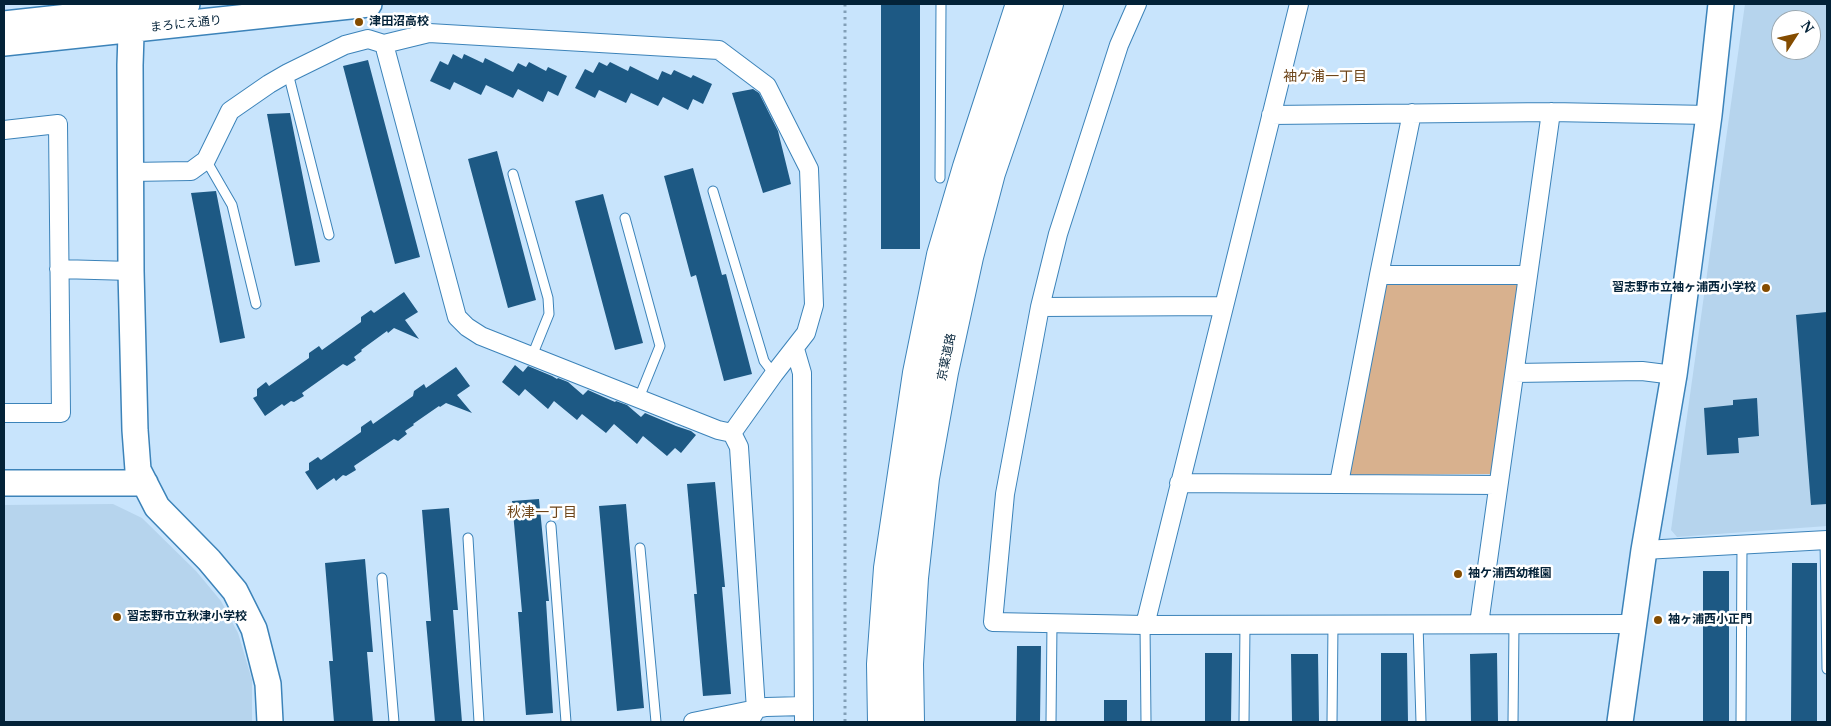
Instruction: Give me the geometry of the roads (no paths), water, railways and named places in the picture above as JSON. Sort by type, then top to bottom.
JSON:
[{"type":"highway","points":[[882,722],[881,664],[888,568],[916,373],[941,255],[1020,4]]},
{"type":"highway","name":"京葉道路","points":[[910,722],[909,664],[914,578],[925,478],[944,372],[969,256],[990,173],[1049,4]]},
{"type":"street","name":"まろにえ通り","points":[[4,44],[187,4]]},
{"type":"street","name":"まろにえ通り","points":[[4,24],[132,15],[369,4]]},
{"type":"street","points":[[1137,4],[1119,45],[1058,234],[1040,307],[1005,494],[993,622],[1145,625],[1634,624]]},
{"type":"street","points":[[1145,625],[1299,4]]},
{"type":"street","points":[[1620,722],[1644,550],[1674,375],[1722,4]]},
{"type":"street","points":[[132,15],[131,271],[135,430],[138,470],[157,507],[210,560],[235,591],[254,628],[268,684],[270,722]]},
{"type":"street","points":[[130,172],[191,171],[206,160],[230,111],[269,84],[288,74],[345,45],[368,39],[384,44],[429,33],[719,50],[767,86],[809,169],[814,305],[806,334],[732,432]]},
{"type":"street","points":[[384,44],[457,318],[481,336],[718,430],[732,432]]},
{"type":"street","points":[[1271,115],[1551,112],[1708,115]]},
{"type":"street","points":[[1479,624],[1551,112]]},
{"type":"street","points":[[1339,483],[1412,113]]},
{"type":"street","points":[[4,130],[58,124],[61,413],[4,413]]},
{"type":"street","points":[[59,269],[131,271]]},
{"type":"street","points":[[1379,275],[1528,275]]},
{"type":"street","points":[[1040,307],[1224,306]]},
{"type":"street","points":[[693,722],[753,716],[766,707],[804,714],[802,373],[795,349]]},
{"type":"street","points":[[1515,372],[1642,371],[1674,375]]},
{"type":"street","points":[[732,432],[739,447],[753,716]]},
{"type":"street","points":[[4,483],[145,483]]},
{"type":"street","points":[[1179,483],[1498,485]]},
{"type":"street","points":[[1644,550],[1826,540]]},
{"type":"lane","points":[[940,4],[940,178]]},
{"type":"lane","points":[[288,74],[329,234]]},
{"type":"lane","points":[[206,160],[232,205],[256,304]]},
{"type":"lane","points":[[513,174],[548,298],[550,314],[532,356]]},
{"type":"lane","points":[[713,191],[764,361],[774,374]]},
{"type":"lane","points":[[625,218],[660,346],[639,398]]},
{"type":"lane","points":[[551,526],[566,722]]},
{"type":"lane","points":[[468,538],[479,722]]},
{"type":"lane","points":[[1826,540],[1827,669]]},
{"type":"lane","points":[[1741,722],[1742,545]]},
{"type":"lane","points":[[640,548],[656,722]]},
{"type":"lane","points":[[382,578],[394,722]]},
{"type":"lane","points":[[1051,722],[1052,623]]},
{"type":"lane","points":[[1332,722],[1333,624]]},
{"type":"lane","points":[[1418,624],[1421,722]]},
{"type":"lane","points":[[1514,624],[1514,722]]},
{"type":"lane","points":[[1145,625],[1146,722]]},
{"type":"lane","points":[[1244,722],[1245,625]]},
{"type":"place","name":"津田沼高校","points":[[359,22]]},
{"type":"place","name":"習志野市立袖ヶ浦西小学校","points":[[1766,288]]},
{"type":"place","name":"袖ケ浦西幼稚園","points":[[1458,574]]},
{"type":"place","name":"習志野市立秋津小学校","points":[[117,617]]},
{"type":"place","name":"袖ヶ浦西小正門","points":[[1658,620]]},
{"type":"district","name":"袖ケ浦一丁目","points":[[1325,77]]},
{"type":"district","name":"秋津一丁目","points":[[542,513]]}]
